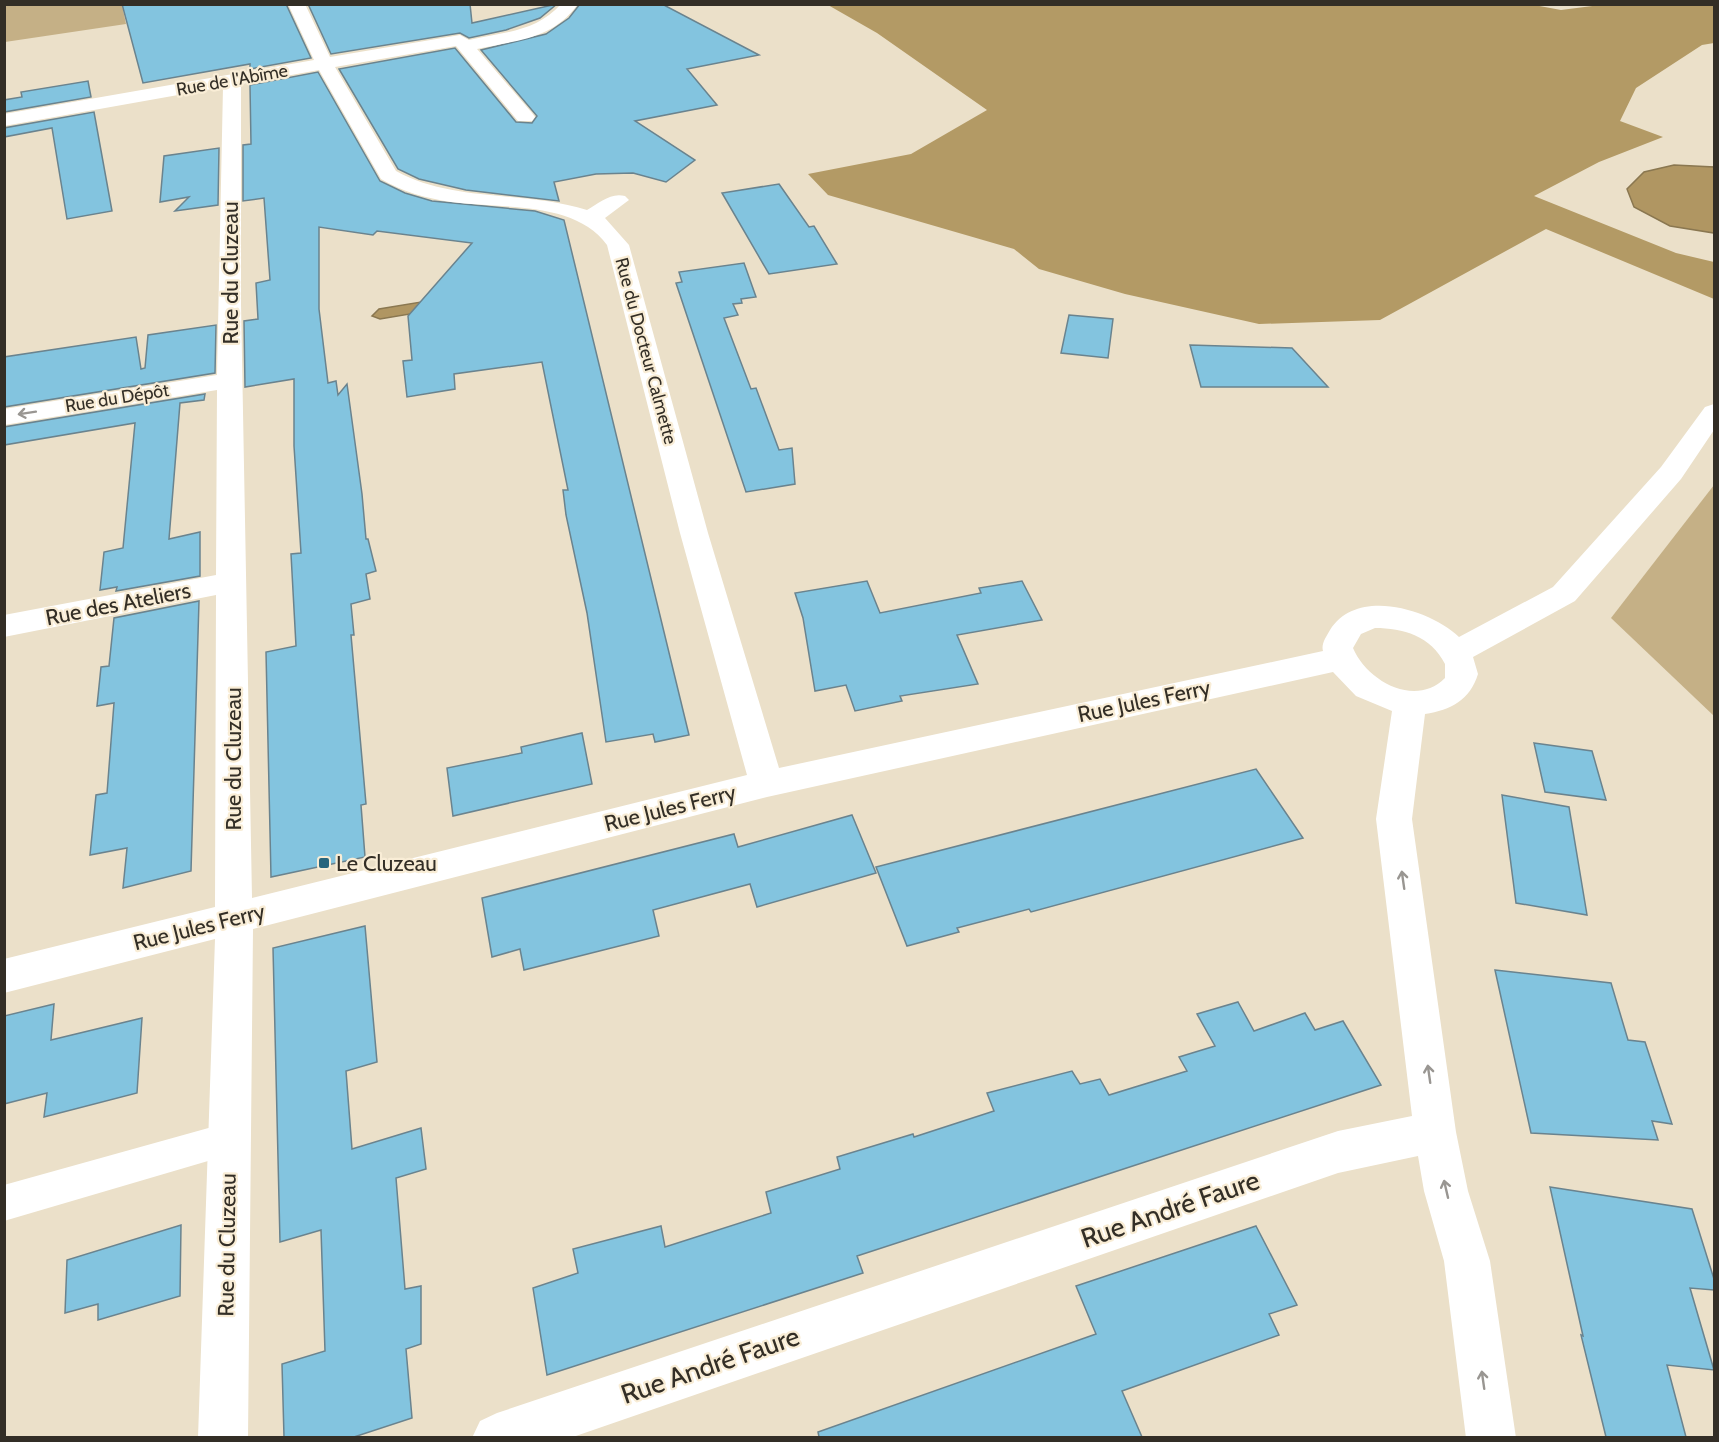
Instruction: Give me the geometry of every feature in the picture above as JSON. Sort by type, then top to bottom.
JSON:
[{"type":"street","name":"Rue du Docteur Calmette","points":[[296,4],[324,63],[388,175],[401,184],[423,191],[552,207],[590,218],[604,227],[618,245],[694,533],[767,784]]},
{"type":"street","name":"Rue de l'Abîme","points":[[4,120],[324,63],[541,29],[554,22],[570,4]]},
{"type":"street","points":[[462,43],[525,117]]},
{"type":"street","name":"Rue du Cluzeau","points":[[223,1437],[234,918],[230,380],[232,81]]},
{"type":"street","points":[[590,218],[618,200]]},
{"type":"street","name":"Rue du Dépôt","points":[[4,417],[230,380]]},
{"type":"street","points":[[1456,652],[1564,594],[1671,473],[1714,412]]},
{"type":"street","name":"Rue des Ateliers","points":[[4,626],[231,582]]},
{"type":"street","points":[[1374,617],[1395,618],[1417,623],[1436,632],[1456,652],[1462,667],[1461,680],[1452,692],[1436,700],[1410,702],[1388,697],[1367,688],[1349,674],[1340,659],[1337,648],[1346,629],[1359,621],[1374,617]]},
{"type":"street","name":"Rue Jules Ferry","points":[[4,976],[767,784],[1340,659]]},
{"type":"street","points":[[1410,702],[1394,819],[1435,1132],[1446,1191],[1467,1261],[1491,1437]]},
{"type":"street","name":"Rue André Faure","points":[[497,1437],[1338,1152],[1435,1132]]},
{"type":"lane","points":[[4,1203],[230,1139]]},
{"type":"shaded area","points":[[1608,4],[1714,5],[1714,43],[1702,45],[1636,88],[1620,121],[1663,137],[1599,162],[1534,196],[1676,253],[1714,262],[1714,299],[1546,229],[1380,320],[1259,324],[1125,294],[1039,269],[1014,249],[828,195],[808,174],[911,154],[987,110],[877,33],[828,5],[1534,5],[1561,10]]},
{"type":"shaded area","points":[[4,5],[122,5],[126,24],[5,42]]},
{"type":"shaded area","points":[[1674,165],[1714,167],[1714,233],[1670,226],[1634,207],[1627,189],[1644,172]]},
{"type":"shaded area","points":[[421,302],[422,312],[380,319],[372,316],[379,309]]},
{"type":"shaded area","points":[[1714,485],[1714,716],[1611,618]]},
{"type":"building","points":[[122,4],[286,4],[311,58],[250,69],[250,64],[143,83]]},
{"type":"building","points":[[308,4],[470,4],[472,23],[557,4],[540,18],[506,30],[469,38],[460,33],[331,54]]},
{"type":"building","points":[[580,4],[662,4],[759,55],[687,69],[717,105],[635,121],[695,160],[666,182],[633,173],[596,174],[554,182],[559,201],[466,190],[419,179],[398,169],[339,69],[455,48],[516,122],[532,123],[537,116],[481,50],[546,34],[569,18]]},
{"type":"building","points":[[318,72],[380,181],[405,193],[432,201],[535,211],[564,220],[689,735],[655,742],[653,734],[606,742],[587,613],[566,515],[563,490],[568,490],[542,362],[454,374],[455,389],[407,397],[403,361],[412,360],[408,316],[472,243],[377,231],[373,235],[319,227],[319,309],[328,383],[336,381],[338,395],[347,384],[366,539],[368,539],[376,571],[366,574],[370,599],[351,604],[354,635],[351,635],[366,804],[361,805],[365,857],[271,877],[266,652],[296,646],[291,554],[301,553],[294,446],[294,379],[245,387],[244,321],[258,319],[256,283],[270,280],[264,198],[243,201],[243,145],[251,144],[250,85]]},
{"type":"building","points":[[88,81],[91,97],[4,112],[4,100],[22,97],[21,92]]},
{"type":"building","points":[[94,112],[112,211],[67,219],[52,128],[4,137],[4,128]]},
{"type":"building","points":[[219,148],[218,205],[175,211],[189,197],[160,202],[164,156]]},
{"type":"building","points":[[779,184],[809,227],[814,226],[837,264],[769,274],[722,193]]},
{"type":"building","points":[[744,263],[756,297],[741,299],[742,303],[733,304],[738,315],[724,318],[751,389],[756,388],[779,450],[792,448],[795,484],[746,492],[676,283],[682,282],[679,272]]},
{"type":"building","points":[[1069,315],[1113,319],[1108,358],[1061,353]]},
{"type":"building","points":[[216,325],[215,373],[4,407],[4,357],[136,337],[141,369],[145,368],[148,335]]},
{"type":"building","points":[[1190,345],[1292,348],[1328,387],[1201,387]]},
{"type":"building","points":[[205,394],[204,400],[180,403],[169,539],[200,532],[200,576],[116,591],[117,587],[100,590],[104,552],[123,548],[135,423],[4,445],[4,427]]},
{"type":"building","points":[[867,581],[880,613],[981,593],[979,588],[1022,581],[1042,620],[957,635],[978,684],[900,696],[902,701],[855,711],[846,685],[815,691],[803,618],[795,593]]},
{"type":"building","points":[[199,601],[191,871],[123,888],[127,848],[90,855],[96,795],[107,793],[114,703],[97,706],[101,667],[109,666],[114,618]]},
{"type":"building","points":[[582,733],[592,784],[453,816],[447,768],[522,753],[521,747]]},
{"type":"building","points":[[1534,743],[1592,751],[1606,800],[1545,792]]},
{"type":"building","points":[[1256,769],[1303,838],[1031,912],[1029,909],[957,928],[959,932],[907,946],[876,867]]},
{"type":"building","points":[[1502,795],[1569,807],[1587,915],[1516,903]]},
{"type":"building","points":[[852,815],[876,873],[757,907],[750,884],[653,910],[659,936],[524,970],[520,949],[492,957],[482,898],[734,834],[738,847]]},
{"type":"building","points":[[365,926],[377,1062],[346,1071],[352,1149],[421,1128],[426,1169],[396,1178],[405,1289],[421,1286],[421,1344],[406,1349],[412,1418],[354,1437],[284,1437],[282,1364],[325,1351],[321,1230],[280,1242],[273,948]]},
{"type":"building","points":[[1495,970],[1611,983],[1628,1040],[1645,1042],[1672,1124],[1652,1121],[1658,1140],[1531,1133]]},
{"type":"building","points":[[1238,1002],[1254,1031],[1305,1013],[1315,1030],[1343,1021],[1381,1085],[857,1256],[863,1273],[547,1375],[533,1288],[578,1273],[573,1249],[661,1226],[665,1247],[771,1213],[766,1192],[840,1169],[837,1157],[913,1134],[914,1137],[994,1111],[987,1093],[1072,1071],[1080,1084],[1100,1079],[1109,1095],[1187,1071],[1179,1057],[1215,1046],[1197,1014]]},
{"type":"building","points":[[54,1004],[51,1040],[142,1018],[137,1093],[44,1117],[47,1093],[4,1104],[4,1016]]},
{"type":"building","points":[[1550,1187],[1692,1209],[1714,1279],[1714,1290],[1690,1288],[1714,1370],[1667,1365],[1686,1437],[1606,1437],[1581,1335],[1583,1336]]},
{"type":"building","points":[[181,1225],[180,1296],[98,1320],[98,1304],[65,1313],[67,1260]]},
{"type":"building","points":[[1256,1226],[1297,1305],[1269,1314],[1279,1335],[1122,1391],[1142,1437],[819,1437],[818,1432],[1096,1334],[1076,1286]]},
{"type":"place","name":"Le Cluzeau","points":[[324,863]]}]
